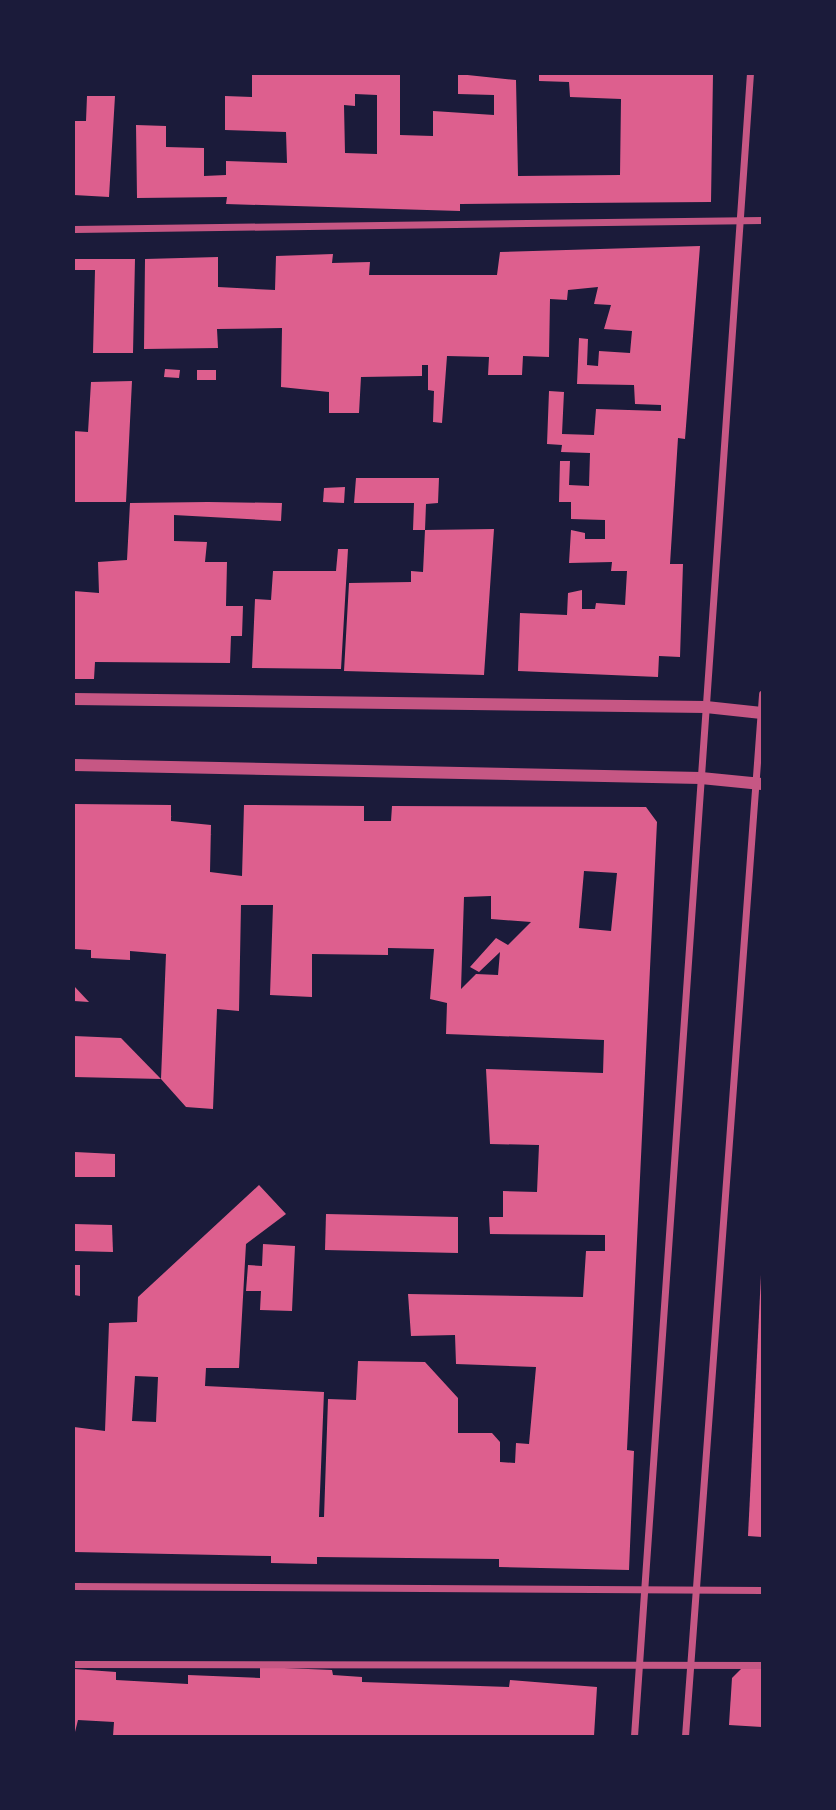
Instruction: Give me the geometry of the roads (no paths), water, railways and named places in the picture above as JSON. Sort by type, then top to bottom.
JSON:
[{"type":"street","points":[[634,1737],[750,74]]},
{"type":"street","points":[[74,229],[762,220]]},
{"type":"street","points":[[685,1737],[759,784],[762,694]]},
{"type":"street","points":[[74,699],[706,708],[762,712]]},
{"type":"street","points":[[74,765],[701,778],[759,784]]},
{"type":"street","points":[[74,1586],[696,1587],[762,1590]]},
{"type":"street","points":[[74,1664],[639,1667],[690,1663],[762,1665]]}]
